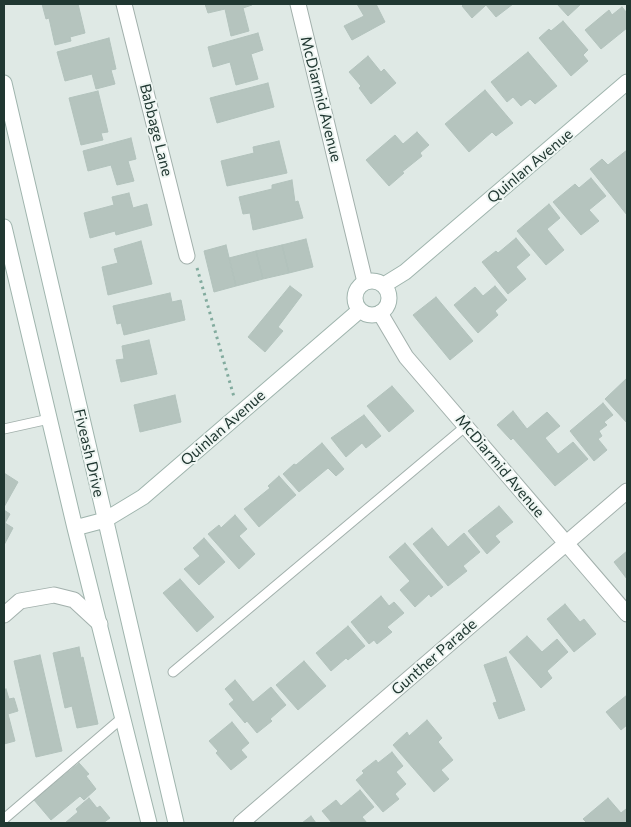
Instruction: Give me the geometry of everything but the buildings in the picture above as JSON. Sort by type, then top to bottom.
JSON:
[{"type":"street","name":"Babbage Lane","points":[[124,4],[187,256]]},
{"type":"street","name":"McDiarmid Avenue","points":[[298,4],[365,282]]},
{"type":"street","name":"Quinlan Avenue","points":[[384,285],[405,272],[627,82]]},
{"type":"street","name":"Fiveash Drive","points":[[4,83],[176,823]]},
{"type":"street","name":"Fiveash Drive","points":[[4,227],[75,528],[149,823]]},
{"type":"street","points":[[374,280],[384,285],[389,292],[390,298],[386,308],[380,313],[365,314],[355,303],[354,297],[357,289],[365,282],[374,280]]},
{"type":"street","name":"Quinlan Avenue","points":[[75,528],[105,520],[144,497],[360,310]]},
{"type":"street","name":"McDiarmid Avenue","points":[[380,313],[406,356],[627,614]]},
{"type":"street","name":"Gunther Parade","points":[[241,823],[627,491]]},
{"type":"street","points":[[4,615],[20,601],[54,595],[74,600],[100,624]]},
{"type":"lane","points":[[4,429],[49,419]]},
{"type":"lane","points":[[173,672],[466,426]]},
{"type":"lane","points":[[4,819],[122,718]]},
{"type":"path","points":[[187,256],[199,270],[238,414]]}]
